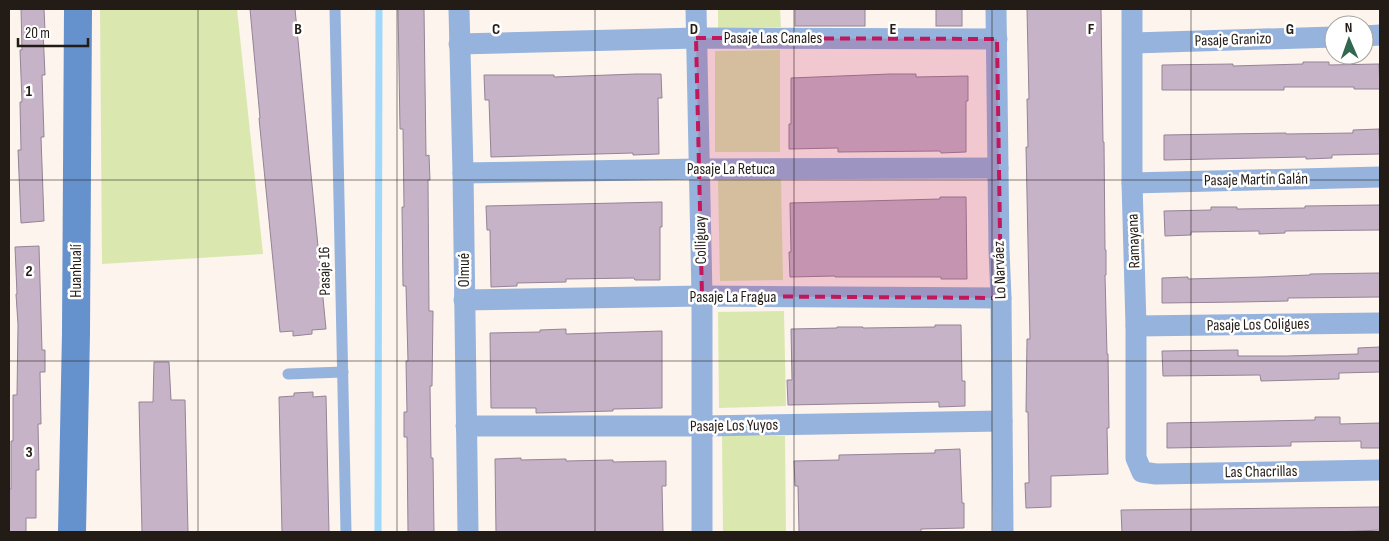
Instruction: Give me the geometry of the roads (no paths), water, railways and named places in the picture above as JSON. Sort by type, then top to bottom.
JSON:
[{"type":"street","name":"Huanhualí","points":[[72,532],[76,323],[78,9]]},
{"type":"street","name":"Olmué","points":[[459,9],[468,532]]},
{"type":"street","name":"Colliguay","points":[[696,9],[702,296],[702,532]]},
{"type":"street","name":"Lo Narváez","points":[[996,9],[1003,532]]},
{"type":"street","name":"Ramayana","points":[[1132,9],[1132,183],[1136,326],[1136,458],[1142,472]]},
{"type":"street","name":"Pasaje Granizo","points":[[1133,43],[1324,37]]},
{"type":"street","name":"Pasaje Las Canales","points":[[460,44],[696,38],[997,38]]},
{"type":"street","name":"Pasaje La Retuca","points":[[463,173],[699,169],[998,168]]},
{"type":"street","name":"Pasaje Martín Galán","points":[[1132,183],[1380,177]]},
{"type":"street","name":"Pasaje La Fragua","points":[[464,300],[702,296],[1001,298]]},
{"type":"street","name":"Pasaje Los Coligues","points":[[1136,326],[1380,323]]},
{"type":"street","name":"Pasaje Los Yuyos","points":[[466,426],[702,426],[1002,421]]},
{"type":"street","name":"Las Chacrillas","points":[[1142,472],[1156,474],[1380,470]]},
{"type":"lane","name":"Pasaje 16","points":[[335,9],[346,532]]},
{"type":"lane","points":[[288,374],[343,372]]},
{"type":"waterway","points":[[378,532],[379,9]]}]
